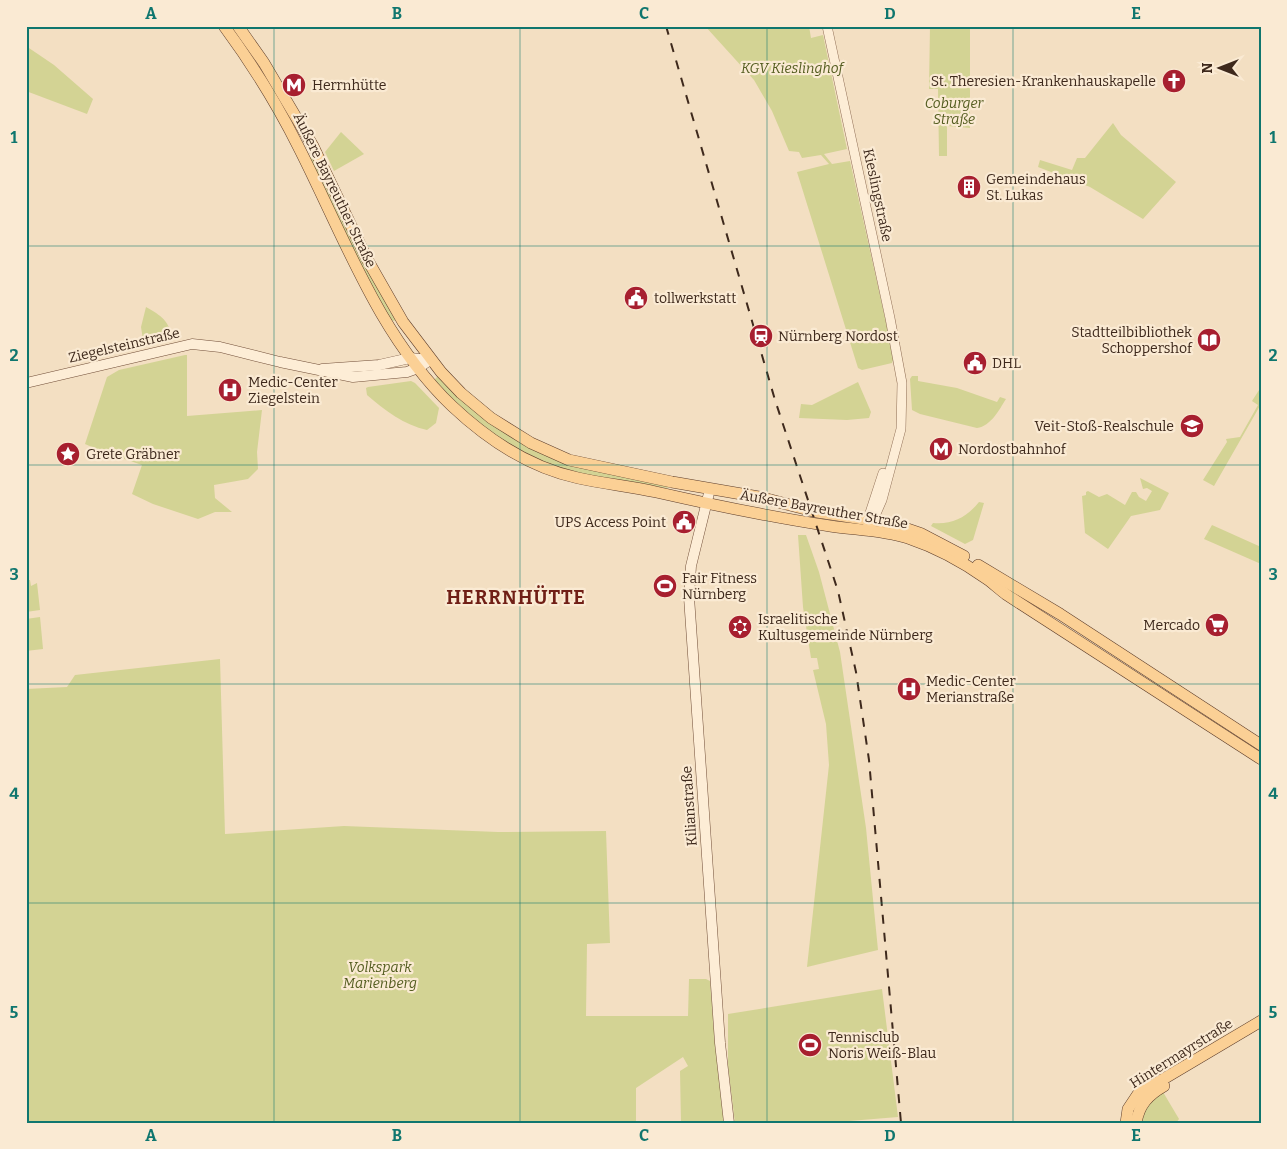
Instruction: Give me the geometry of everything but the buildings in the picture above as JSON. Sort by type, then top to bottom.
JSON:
[{"type":"main road","name":"Äußere Bayreuther Straße","points":[[224,26],[250,62],[279,110],[387,323],[410,358],[447,400],[466,419],[496,441],[528,460],[550,470],[578,478],[828,526],[869,523],[891,534],[933,548],[984,577],[1002,592],[1261,759]]},
{"type":"main road","name":"Äußere Bayreuther Straße","points":[[238,26],[259,56],[313,146],[371,265],[400,316],[430,360],[451,383],[482,411],[542,449],[580,463],[671,482],[759,497],[869,523],[897,525],[922,534],[953,550],[1060,614],[1261,745]]},
{"type":"main road","points":[[387,323],[396,324],[400,316]]},
{"type":"main road","name":"Ziegelsteinstraße","points":[[26,383],[192,344],[220,347],[338,375],[360,377],[407,372],[418,368]]},
{"type":"main road","name":"Ziegelsteinstraße","points":[[316,369],[379,365],[410,358],[430,360]]},
{"type":"main road","points":[[418,368],[430,360]]},
{"type":"main road","points":[[668,495],[673,488],[671,482]]},
{"type":"main road","name":"Kilianstraße","points":[[710,489],[691,566],[689,597],[720,1043],[729,1123]]},
{"type":"main road","name":"Hintermayrstraße","points":[[1129,1121],[1130,1105],[1140,1092],[1261,1022]]},
{"type":"main road","name":"Hintermayrstraße","points":[[1129,1121],[1142,1104],[1159,1089],[1261,1029]]},
{"type":"street","name":"Kieslingstraße","points":[[827,26],[888,309],[900,371],[902,392],[901,429],[886,486],[869,523]]},
{"type":"green space","name":"KGV Kieslinghof","points":[[705,26],[809,26],[811,38],[823,35],[847,149],[824,154],[832,164],[850,161],[894,358],[892,363],[862,370],[858,368],[797,172],[829,164],[821,155],[802,158],[799,152],[789,151],[772,111],[754,80]]},
{"type":"green space","name":"Coburger Straße","points":[[930,26],[970,26],[970,128],[947,126],[947,156],[939,156],[938,89],[929,89]]},
{"type":"green space","points":[[26,46],[54,65],[93,99],[87,114],[26,91]]},
{"type":"green space","points":[[1113,123],[1121,135],[1176,182],[1143,219],[1090,187],[1038,167],[1040,160],[1072,170],[1077,158],[1085,158]]},
{"type":"green space","points":[[341,132],[364,154],[334,171],[325,152]]},
{"type":"green space","points":[[314,155],[397,319],[394,321],[390,319],[351,248],[308,158]]},
{"type":"green space","points":[[146,307],[168,324],[171,334],[167,339],[144,346],[141,327]]},
{"type":"green space","points":[[187,355],[187,416],[262,410],[257,452],[258,469],[248,479],[214,485],[215,498],[232,512],[215,512],[198,519],[153,504],[132,494],[142,465],[85,444],[107,377],[119,370]]},
{"type":"green space","points":[[438,376],[514,436],[669,487],[565,472],[497,439],[432,382]]},
{"type":"green space","points":[[912,376],[918,376],[918,381],[957,388],[997,402],[1000,397],[1006,399],[990,421],[977,428],[920,414],[912,410],[910,379]]},
{"type":"green space","points":[[411,381],[439,408],[436,423],[427,430],[410,425],[380,406],[367,395],[366,388],[368,387]]},
{"type":"green space","points":[[858,382],[871,412],[869,418],[847,420],[799,418],[801,404],[812,405]]},
{"type":"green space","points":[[1261,387],[1261,404],[1214,486],[1203,480],[1227,442],[1226,439],[1240,437],[1258,405],[1252,401]]},
{"type":"green space","points":[[1140,478],[1169,493],[1160,510],[1131,516],[1108,549],[1085,533],[1082,496],[1086,495],[1088,491],[1099,497],[1107,494],[1125,505],[1132,492],[1136,492],[1139,497],[1146,501],[1152,491],[1147,488],[1143,489]]},
{"type":"green space","points":[[979,502],[984,503],[973,540],[965,544],[931,526],[933,523],[947,523],[959,519]]},
{"type":"green space","points":[[1212,525],[1261,547],[1261,564],[1204,539]]},
{"type":"green space","points":[[798,535],[806,535],[819,572],[840,652],[866,828],[878,950],[807,967],[829,765],[826,724],[813,670],[819,669],[817,658],[811,658],[803,607]]},
{"type":"green space","points":[[26,580],[30,580],[31,586],[37,583],[40,610],[26,612]]},
{"type":"green space","points":[[40,617],[43,649],[26,651],[26,619]]},
{"type":"green space","name":"Volkspark Marienberg","points":[[220,659],[225,834],[344,826],[498,832],[606,831],[610,943],[587,944],[586,1016],[688,1016],[689,979],[706,979],[710,981],[724,1123],[681,1123],[680,1071],[688,1066],[683,1057],[636,1088],[636,1123],[26,1123],[26,689],[67,687],[75,675]]},
{"type":"green space","name":"Tennisclub Noris Weiß-Blau","points":[[882,989],[898,1117],[825,1123],[735,1123],[728,1066],[728,1014]]},
{"type":"green space","points":[[1163,1092],[1179,1119],[1176,1123],[1142,1123],[1144,1113],[1149,1105]]},
{"type":"waterway","points":[[948,107],[960,104]]},
{"type":"railway","points":[[666,26],[775,400],[838,591],[856,672],[869,760],[901,1123]]},
{"type":"place","name":"St. Theresien-Krankenhauskapelle","points":[[1174,81]]},
{"type":"place","name":"Herrnhütte","points":[[294,85]]},
{"type":"place","name":"Gemeindehaus St. Lukas","points":[[969,187]]},
{"type":"place","name":"tollwerkstatt","points":[[636,298]]},
{"type":"place","name":"Nürnberg Nordost","points":[[761,336]]},
{"type":"place","name":"Stadtteilbibliothek Schoppershof","points":[[1209,340]]},
{"type":"place","name":"DHL","points":[[975,363]]},
{"type":"place","name":"Medic-Center Ziegelstein","points":[[230,390]]},
{"type":"place","name":"Veit-Stoß-Realschule","points":[[1192,426]]},
{"type":"place","name":"Nordostbahnhof","points":[[941,449]]},
{"type":"place","name":"Grete Gräbner","points":[[68,454]]},
{"type":"place","name":"UPS Access Point","points":[[684,522]]},
{"type":"place","name":"Fair Fitness Nürnberg","points":[[665,586]]},
{"type":"place","name":"Mercado","points":[[1217,625]]},
{"type":"place","name":"Israelitische Kultusgemeinde Nürnberg","points":[[740,627]]},
{"type":"place","name":"Medic-Center Merianstraße","points":[[909,689]]},
{"type":"place","name":"Tennisclub Noris Weiß-Blau","points":[[810,1045]]},
{"type":"district","name":"HERRNHÜTTE","points":[[516,597]]}]
